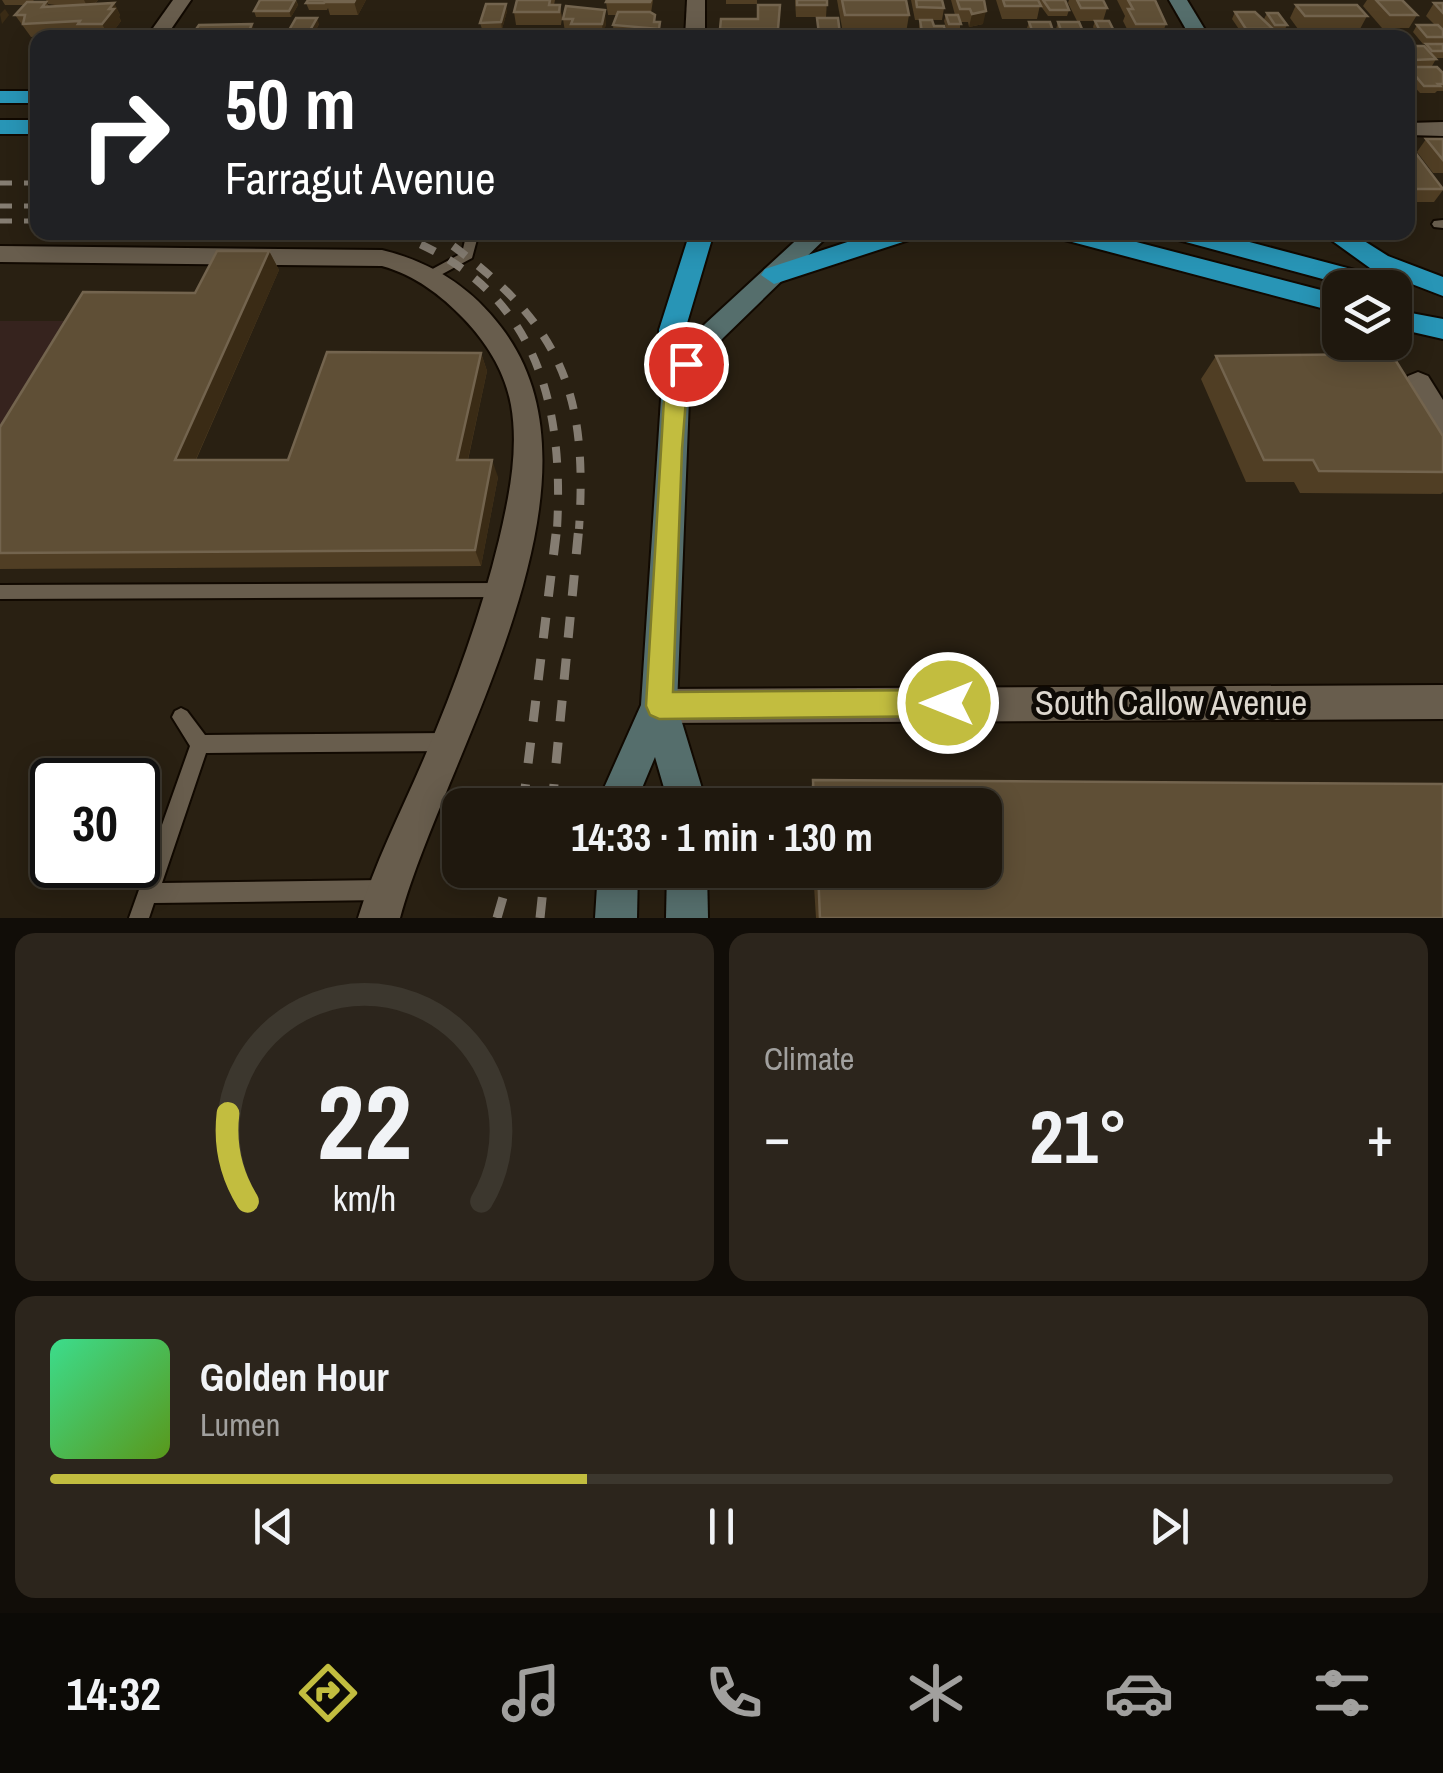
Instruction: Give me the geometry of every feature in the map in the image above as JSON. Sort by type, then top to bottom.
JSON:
[{"type":"highway","points":[[0,97],[30,98]]},
{"type":"highway","points":[[0,127],[30,127]]},
{"type":"highway","points":[[675,399],[672,330],[700,240]]},
{"type":"highway","points":[[774,275],[881,240]]},
{"type":"highway","points":[[1096,240],[1322,299]]},
{"type":"highway","points":[[1210,240],[1325,270]]},
{"type":"highway","points":[[1344,240],[1378,262],[1443,286]]},
{"type":"highway","points":[[1412,291],[1443,296]]},
{"type":"highway","points":[[1412,322],[1443,328]]},
{"type":"street","points":[[161,30],[182,0]]},
{"type":"street","points":[[694,30],[696,0]]},
{"type":"street","points":[[1178,0],[1197,30]]},
{"type":"street","points":[[1415,129],[1443,129]]},
{"type":"street","points":[[683,788],[659,706],[675,399],[686,364],[811,240]]},
{"type":"street","points":[[0,254],[359,256],[400,262],[431,275],[463,301],[503,348],[519,380],[527,415],[524,505],[480,666],[383,904]]},
{"type":"street","points":[[1418,383],[1443,424]]},
{"type":"street","name":"South Callow Avenue","points":[[659,706],[1443,702]]},
{"type":"street","points":[[623,788],[659,706]]},
{"type":"street","points":[[616,918],[617,888]]},
{"type":"street","points":[[687,888],[687,918]]},
{"type":"lane","points":[[431,275],[468,255],[471,240]]},
{"type":"lane","points":[[0,592],[503,590]]},
{"type":"lane","points":[[181,717],[200,744]]},
{"type":"lane","points":[[200,744],[450,742]]},
{"type":"lane","points":[[139,918],[200,744]]},
{"type":"lane","points":[[148,892],[383,904]]},
{"type":"shaded area","points":[[0,321],[91,321],[0,464]]},
{"type":"building","points":[[260,0],[295,0],[289,11],[254,11]]},
{"type":"building","points":[[517,0],[550,0],[549,5],[560,5],[559,12],[514,12]]},
{"type":"building","points":[[607,0],[651,0],[606,2]]},
{"type":"building","points":[[797,0],[827,0],[827,5],[797,5]]},
{"type":"building","points":[[842,0],[906,0],[909,15],[845,15]]},
{"type":"building","points":[[916,0],[942,0],[944,8],[917,7]]},
{"type":"building","points":[[957,0],[984,0],[986,11],[972,14],[970,9],[960,9]]},
{"type":"building","points":[[1003,0],[1038,0],[1041,6],[1005,6]]},
{"type":"building","points":[[1043,0],[1065,0],[1069,10],[1050,10]]},
{"type":"building","points":[[1077,0],[1103,0],[1107,8],[1081,8]]},
{"type":"building","points":[[1128,0],[1155,0],[1166,24],[1136,24]]},
{"type":"building","points":[[1376,0],[1402,0],[1417,15],[1390,15]]},
{"type":"building","points":[[27,2],[46,2],[42,7],[114,3],[109,9],[114,9],[102,24],[23,24],[25,15],[15,15]]},
{"type":"building","points":[[486,4],[506,4],[501,22],[480,23]]},
{"type":"building","points":[[758,5],[780,5],[778,29],[720,29],[721,19],[758,19]]},
{"type":"building","points":[[1296,5],[1357,5],[1367,16],[1305,16]]},
{"type":"building","points":[[566,6],[605,10],[602,24],[571,24],[573,19],[563,19]]},
{"type":"building","points":[[618,12],[650,12],[655,15],[654,22],[660,22],[659,29],[613,25]]},
{"type":"building","points":[[1235,12],[1255,12],[1273,29],[1246,29]]},
{"type":"building","points":[[1267,13],[1278,13],[1287,25],[1275,25]]},
{"type":"building","points":[[946,15],[958,15],[961,24],[949,24]]},
{"type":"building","points":[[296,18],[317,18],[310,30],[289,30]]},
{"type":"building","points":[[817,18],[838,18],[840,30],[818,30]]},
{"type":"building","points":[[920,20],[932,20],[934,26],[944,26],[945,30],[922,30]]},
{"type":"building","points":[[1095,21],[1109,21],[1114,30],[1100,30]]},
{"type":"building","points":[[1029,22],[1050,22],[1053,30],[1032,30]]},
{"type":"building","points":[[1058,22],[1079,22],[1082,30],[1061,30]]},
{"type":"building","points":[[252,24],[249,30],[196,30],[199,25]]},
{"type":"building","points":[[1417,25],[1438,25],[1443,37],[1427,37]]},
{"type":"building","points":[[1426,44],[1443,44],[1443,51],[1432,51]]},
{"type":"building","points":[[1415,46],[1424,46],[1436,59],[1415,60]]},
{"type":"building","points":[[1415,67],[1437,67],[1443,73],[1443,84],[1424,86],[1415,75]]},
{"type":"building","points":[[1426,139],[1443,139],[1443,160]]},
{"type":"building","points":[[1415,152],[1443,189],[1415,189]]},
{"type":"building","points":[[217,251],[269,251],[175,460],[288,460],[327,352],[481,353],[457,460],[492,460],[475,550],[0,553],[0,427],[83,292],[195,293]]},
{"type":"building","points":[[1322,355],[1322,360],[1394,360],[1443,436],[1443,472],[1319,471],[1313,460],[1264,460],[1216,356]]},
{"type":"building","points":[[813,780],[1443,784],[1443,918],[820,918],[819,888],[1002,888],[1002,788],[813,788]]},
{"type":"railway","points":[[0,183],[30,183]]},
{"type":"railway","points":[[0,206],[30,206]]},
{"type":"railway","points":[[0,221],[30,221]]},
{"type":"railway","points":[[409,240],[438,253],[477,280],[507,312],[529,348],[545,388],[554,432],[557,529]]},
{"type":"railway","points":[[453,246],[520,305],[560,367],[572,401],[578,439],[579,529]]},
{"type":"railway","points":[[525,788],[557,526]]},
{"type":"railway","points":[[554,788],[579,526]]},
{"type":"railway","points":[[497,918],[506,888]]},
{"type":"railway","points":[[540,918],[543,888]]},
{"type":"route","points":[[686,364],[675,399],[671,449],[659,706],[948,703]]}]
